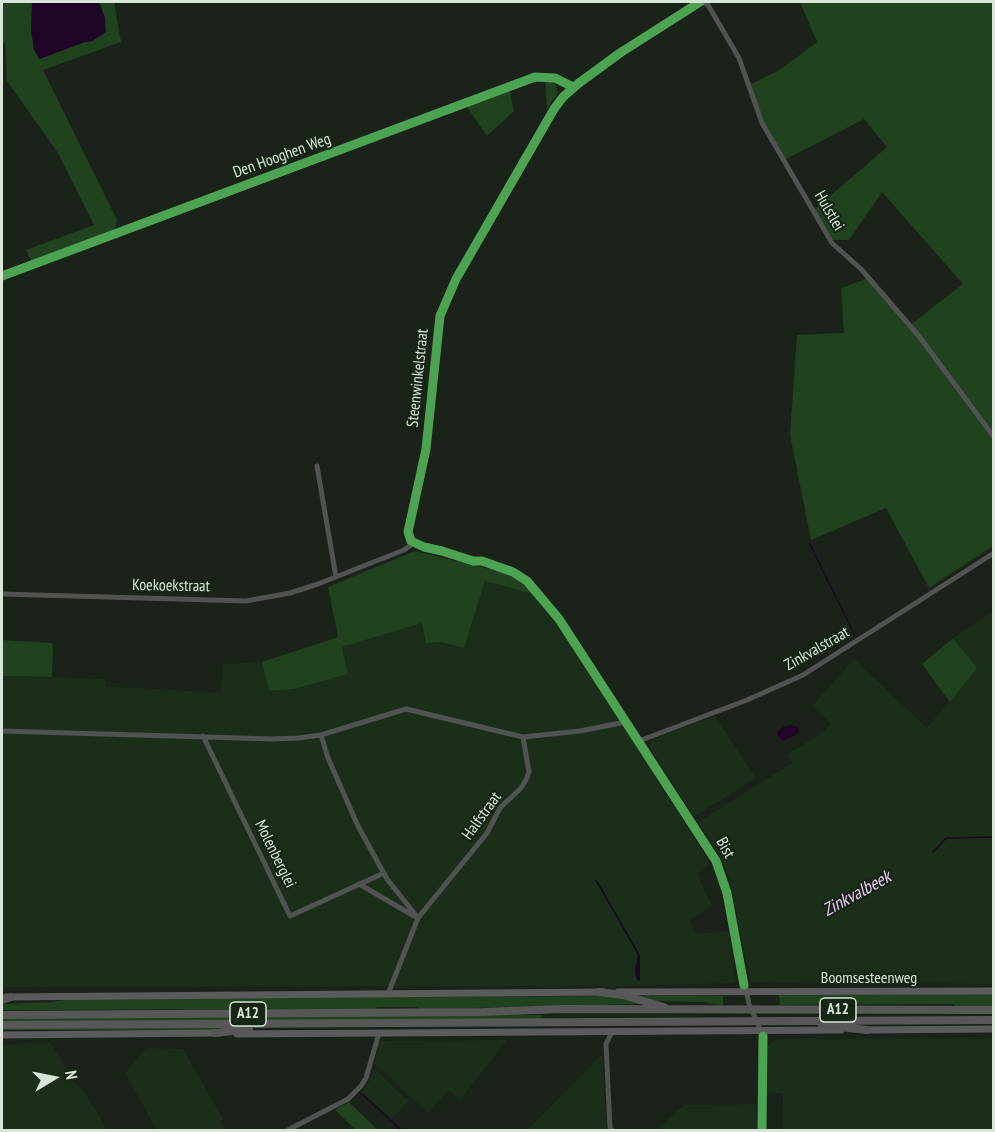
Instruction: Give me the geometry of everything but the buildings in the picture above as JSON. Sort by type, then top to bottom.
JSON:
[{"type":"highway","points":[[598,992],[623,995],[670,1010]]},
{"type":"highway","points":[[2,998],[11,997]]},
{"type":"highway","name":"A12","points":[[2,1015],[494,1012],[562,1009],[993,1010]]},
{"type":"highway","points":[[815,1020],[830,1026],[867,1030]]},
{"type":"highway","name":"A12","points":[[2,1025],[993,1020]]},
{"type":"highway","points":[[215,1033],[253,1029],[269,1024]]},
{"type":"main road","name":"Boomsesteenweg","points":[[11,997],[598,992],[745,988],[993,991]]},
{"type":"main road","points":[[2,1035],[993,1029]]},
{"type":"street","name":"Steenwinkelstraat","points":[[414,543],[408,532],[408,524],[424,465],[440,316],[456,279],[554,108],[573,87],[620,53],[701,2]]},
{"type":"street","name":"Hulstlei","points":[[701,2],[708,5],[739,58],[762,123],[832,243],[861,269],[918,335],[993,437]]},
{"type":"street","name":"Den Hooghen Weg","points":[[2,276],[535,77],[555,78],[573,87]]},
{"type":"street","points":[[317,466],[336,577]]},
{"type":"street","name":"Koekoekstraat","points":[[2,594],[246,601],[290,593],[404,550],[414,543]]},
{"type":"street","points":[[414,543],[457,557],[502,567],[527,581],[559,619],[639,741]]},
{"type":"street","name":"Zinkvalstraat","points":[[639,741],[747,700],[803,675],[993,554]]},
{"type":"street","points":[[2,731],[298,738],[321,735],[406,709],[523,737],[580,731],[626,722]]},
{"type":"street","points":[[321,735],[328,758],[358,826],[384,873],[418,918]]},
{"type":"street","name":"Molenberglei","points":[[203,736],[290,916],[384,873]]},
{"type":"street","name":"Halfstraat","points":[[388,994],[418,918],[488,833],[500,808],[526,780],[529,772],[523,737]]},
{"type":"street","name":"Bist","points":[[639,741],[712,854],[720,871],[727,893],[745,988],[751,1010],[761,1031]]},
{"type":"street","points":[[359,884],[418,918]]},
{"type":"street","points":[[761,1031],[762,1131]]},
{"type":"street","points":[[612,1032],[606,1044],[610,1129],[612,1131]]},
{"type":"street","points":[[288,1131],[348,1099],[361,1086],[366,1078],[379,1033]]},
{"type":"shaded area","points":[[2,2],[32,2],[40,59],[92,41],[99,36],[102,9],[99,2],[114,2],[121,42],[43,70],[117,220],[114,233],[33,264],[26,250],[94,225],[58,153],[7,81],[5,43],[2,42]]},
{"type":"shaded area","points":[[32,2],[99,2],[105,18],[106,32],[92,41],[39,59],[34,50],[31,30]]},
{"type":"shaded area","points":[[800,2],[993,2],[993,546],[929,588],[886,508],[811,540],[790,435],[797,335],[844,333],[841,288],[869,278],[910,325],[963,284],[882,192],[849,240],[833,240],[815,209],[887,147],[864,119],[784,160],[762,123],[751,84],[781,69],[817,42]]},
{"type":"shaded area","points":[[545,78],[554,81],[558,93],[547,109]]},
{"type":"shaded area","points":[[509,87],[514,111],[487,136],[465,104]]},
{"type":"shaded area","points":[[809,541],[855,635],[855,637],[809,544]]},
{"type":"shaded area","points":[[415,551],[502,572],[517,579],[537,595],[485,581],[464,648],[441,642],[426,643],[422,623],[342,647],[348,674],[294,689],[269,691],[262,662],[338,637],[328,587]]},
{"type":"shaded area","points":[[485,581],[542,596],[626,722],[635,744],[710,863],[697,874],[712,906],[690,920],[695,934],[728,931],[735,978],[733,983],[635,986],[2,987],[2,676],[105,679],[105,686],[221,693],[223,664],[262,662],[269,691],[342,647],[422,623],[427,643],[441,642],[464,648]]},
{"type":"shaded area","points":[[993,611],[993,984],[751,982],[729,878],[721,858],[698,822],[792,763],[788,754],[822,733],[831,724],[812,706],[854,659],[927,728],[976,668],[953,638]]},
{"type":"shaded area","points":[[953,638],[977,668],[950,702],[922,664]]},
{"type":"shaded area","points":[[2,640],[53,643],[52,677],[2,676]]},
{"type":"shaded area","points":[[715,716],[756,778],[694,817],[650,748],[651,740]]},
{"type":"shaded area","points":[[793,725],[798,727],[799,733],[783,741],[777,734],[778,731],[783,727]]},
{"type":"shaded area","points":[[595,880],[640,955],[640,981],[637,980],[635,970],[638,955]]},
{"type":"shaded area","points":[[993,994],[993,1007],[955,1007],[954,1004],[780,1005],[779,995]]},
{"type":"shaded area","points":[[614,996],[645,1004],[420,1009],[417,1007],[377,1007],[376,1009],[2,1010],[2,1004],[51,1002],[76,998]]},
{"type":"shaded area","points":[[641,996],[723,996],[723,1005],[704,1002],[658,1001]]},
{"type":"shaded area","points":[[542,1015],[541,1019],[2,1022],[2,1018]]},
{"type":"shaded area","points":[[215,1027],[215,1030],[2,1030],[2,1028]]},
{"type":"shaded area","points":[[993,1038],[993,1130],[782,1130],[783,1093],[767,1093],[767,1046],[777,1039]]},
{"type":"shaded area","points":[[507,1040],[460,1100],[449,1090],[428,1113],[375,1064],[379,1041]]},
{"type":"shaded area","points":[[50,1042],[76,1085],[84,1091],[107,1130],[2,1130],[2,1045]]},
{"type":"shaded area","points":[[146,1048],[183,1049],[223,1119],[220,1122],[225,1130],[157,1130],[125,1073]]},
{"type":"shaded area","points":[[602,1054],[607,1130],[528,1129]]},
{"type":"shaded area","points":[[374,1068],[408,1101],[392,1119],[361,1092],[372,1077]]},
{"type":"shaded area","points":[[349,1102],[378,1130],[356,1130],[335,1110]]},
{"type":"shaded area","points":[[756,1104],[756,1130],[656,1130],[684,1105]]},
{"type":"waterway","name":"Zinkvalbeek","points":[[933,852],[946,838],[994,837]]},
{"type":"waterway","name":"Zinkvalbeek","points":[[837,908],[849,902]]},
{"type":"waterway","points":[[360,1092],[401,1130]]},
{"type":"cycle path","points":[[700,2],[620,53],[563,97],[456,279],[440,316],[426,449],[408,532],[411,541],[424,547],[473,561],[482,561],[513,572],[527,581],[559,619],[716,861],[727,893],[744,985]]},
{"type":"cycle path","points":[[2,276],[535,77],[555,78],[573,87]]},
{"type":"cycle path","points":[[762,1130],[763,1036]]}]
